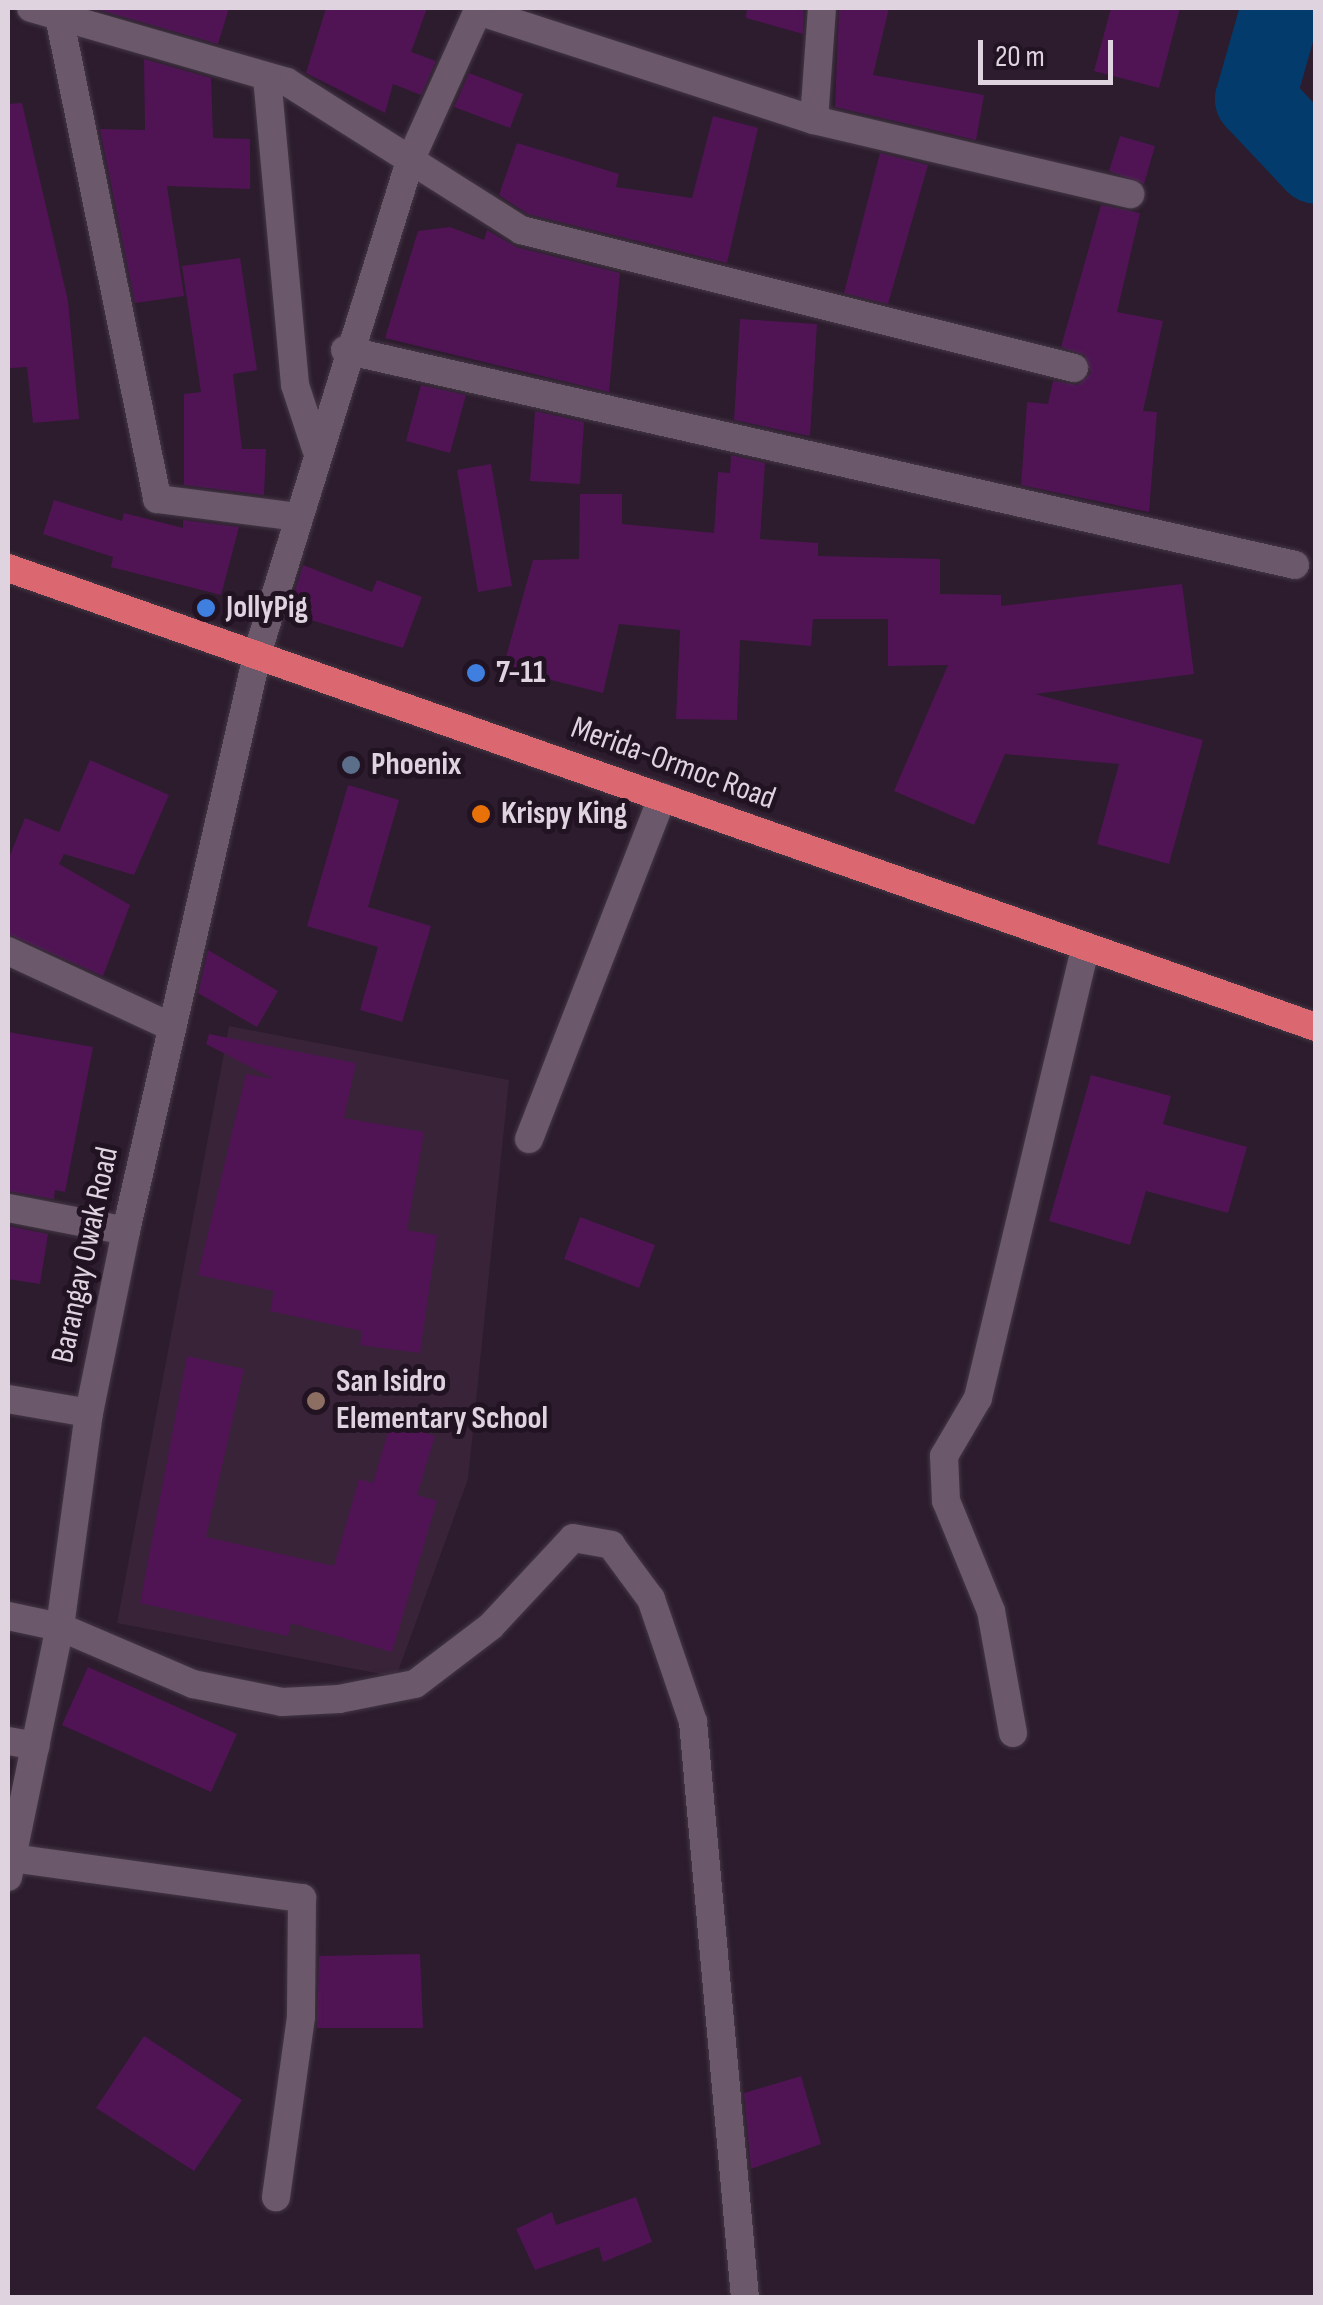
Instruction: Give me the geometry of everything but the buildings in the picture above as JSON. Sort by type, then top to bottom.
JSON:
[{"type":"highway","name":"Merida-Ormoc Road","points":[[8,568],[258,651],[1085,950],[1316,1027]]},
{"type":"street","points":[[31,8],[267,76],[324,101],[410,161],[521,230],[1074,368]]},
{"type":"street","points":[[814,120],[822,8]]},
{"type":"street","points":[[478,9],[814,120],[1130,194]]},
{"type":"street","name":"Barangay Owak Road","points":[[10,1867],[60,1627],[88,1413],[258,651],[345,350],[410,161],[478,9]]},
{"type":"street","points":[[58,16],[157,499],[297,517]]},
{"type":"street","points":[[267,76],[295,385],[316,449]]},
{"type":"street","points":[[345,350],[1295,565]]},
{"type":"street","points":[[529,1139],[662,797]]},
{"type":"street","points":[[1013,1733],[991,1611],[946,1501],[944,1456],[978,1398],[1085,950]]},
{"type":"street","points":[[8,952],[172,1027]]},
{"type":"street","points":[[8,1208],[126,1231]]},
{"type":"street","points":[[8,1399],[88,1413]]},
{"type":"street","points":[[8,1616],[60,1627],[193,1684],[282,1702],[340,1699],[416,1684],[491,1626],[573,1538],[611,1545],[651,1599],[693,1722],[745,2298]]},
{"type":"street","points":[[8,1741],[36,1746]]},
{"type":"street","points":[[10,1867],[302,1898],[301,2018],[276,2197]]},
{"type":"shaded area","name":"San Isidro Elementary School","points":[[229,1026],[509,1080],[468,1479],[396,1677],[117,1623]]},
{"type":"waterway","points":[[1281,8],[1255,99],[1316,164]]},
{"type":"place","name":"JollyPig","points":[[206,608]]},
{"type":"place","name":"7-11","points":[[476,673]]},
{"type":"place","name":"Phoenix","points":[[351,765]]},
{"type":"place","name":"Krispy King","points":[[481,814]]},
{"type":"place","name":"San Isidro Elementary School","points":[[316,1401]]}]
